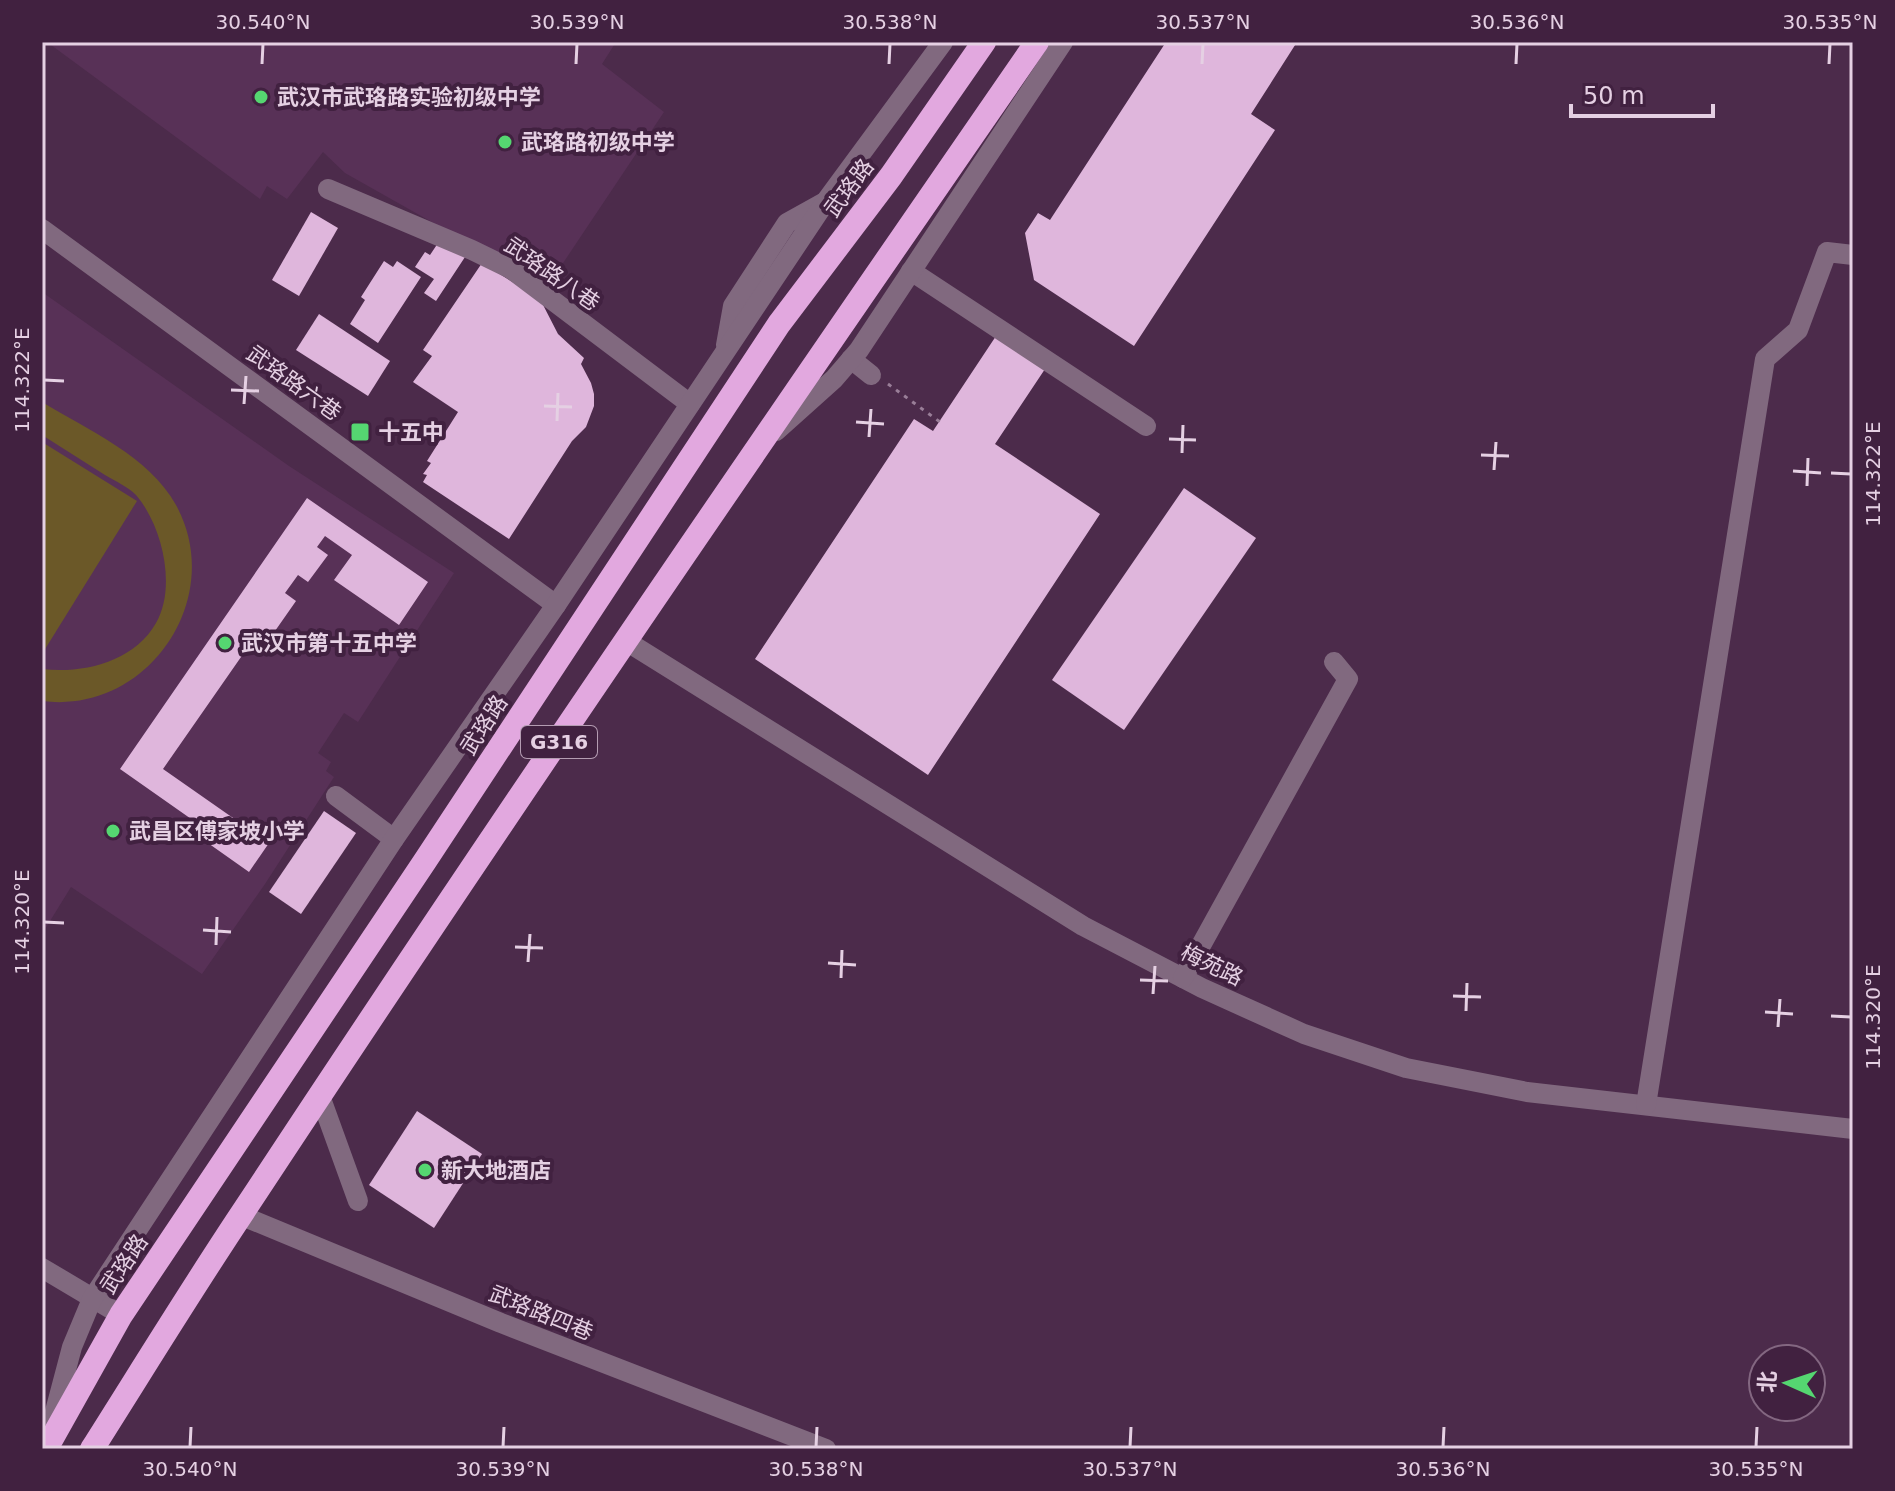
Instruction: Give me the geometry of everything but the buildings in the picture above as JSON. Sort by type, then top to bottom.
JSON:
[{"type":"highway","name":"武珞路","points":[[45,1449],[121,1315],[779,324],[891,176],[984,42]]},
{"type":"highway","name":"G316","points":[[92,1449],[240,1215],[626,641],[1037,42]]},
{"type":"street","name":"武珞路","points":[[45,1449],[72,1347],[92,1299],[394,839],[556,605],[826,201],[943,42]]},
{"type":"street","points":[[758,447],[834,379],[851,359],[1063,42]]},
{"type":"street","name":"武珞路八巷","points":[[328,189],[511,269],[690,404]]},
{"type":"street","name":"武珞路六巷","points":[[42,229],[556,605]]},
{"type":"street","points":[[1646,1105],[1765,359],[1798,330],[1827,252],[1853,255]]},
{"type":"street","points":[[911,271],[1146,426]]},
{"type":"street","points":[[851,359],[877,378]]},
{"type":"street","name":"梅苑路","points":[[626,641],[1083,926],[1183,978],[1304,1034],[1406,1068],[1527,1092],[1853,1129]]},
{"type":"street","points":[[1183,978],[1348,679],[1334,662]]},
{"type":"street","points":[[336,796],[394,839]]},
{"type":"street","points":[[320,1096],[358,1201]]},
{"type":"street","name":"武珞路四巷","points":[[240,1215],[501,1323],[826,1449]]},
{"type":"street","points":[[42,1268],[121,1315]]},
{"type":"path","points":[[877,378],[940,422]]},
{"type":"shaded area","points":[[47,42],[616,42],[602,64],[664,112],[547,287],[345,173],[323,152],[287,199],[267,186],[260,199]]},
{"type":"shaded area","name":"武汉市第十五中学","points":[[42,292],[289,466],[454,573],[358,722],[344,713],[318,753],[331,762],[326,771],[334,777],[202,974],[71,887],[42,934]]},
{"type":"shaded area","points":[[42,402],[116,446],[150,472],[176,505],[189,541],[191,577],[184,612],[168,643],[144,670],[115,689],[80,700],[42,701],[42,669],[90,667],[121,656],[135,647],[156,623],[162,608],[166,575],[164,557],[153,523],[136,495],[42,435]]},
{"type":"shaded area","points":[[42,442],[137,501],[42,654]]},
{"type":"place","name":"武汉市武珞路实验初级中学","points":[[261,97]]},
{"type":"place","name":"武珞路初级中学","points":[[505,142]]},
{"type":"place","name":"十五中","points":[[360,432]]},
{"type":"place","name":"武汉市第十五中学","points":[[225,643]]},
{"type":"place","name":"武昌区傅家坡小学","points":[[113,831]]},
{"type":"place","name":"新大地酒店","points":[[425,1170]]}]
